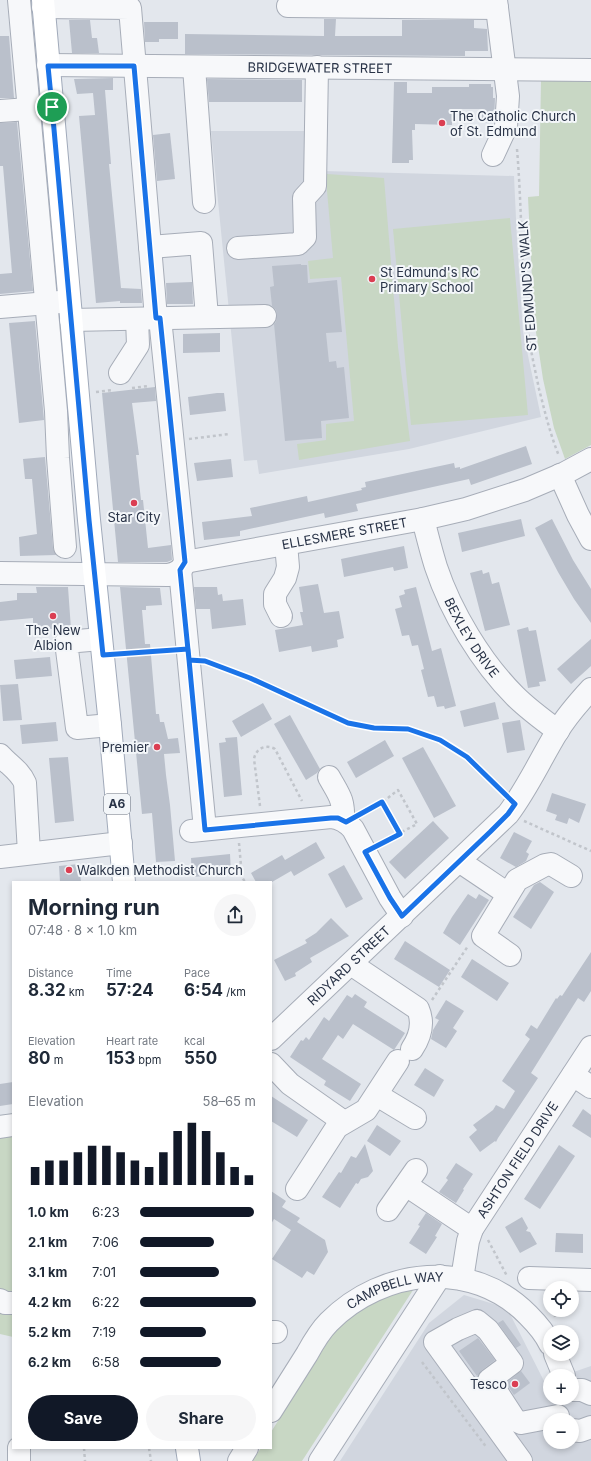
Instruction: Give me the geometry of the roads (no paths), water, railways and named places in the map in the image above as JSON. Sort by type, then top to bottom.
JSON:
[{"type":"main road","name":"A6","points":[[43,4],[94,574],[124,881]]},
{"type":"main road","points":[[187,1449],[189,1461]]},
{"type":"street","points":[[19,0],[56,411],[65,547]]},
{"type":"street","points":[[43,4],[130,8],[150,247],[151,318],[173,441],[183,566],[200,826],[237,826],[331,818],[344,821],[353,829],[390,898],[402,916]]},
{"type":"street","points":[[288,6],[497,4],[508,96],[506,127],[493,155]]},
{"type":"street","name":"BRIDGEWATER STREET","points":[[48,66],[591,70]]},
{"type":"street","points":[[194,67],[204,202]]},
{"type":"street","points":[[238,248],[298,244],[305,237],[304,198],[316,186],[317,68]]},
{"type":"street","points":[[0,111],[52,107]]},
{"type":"street","points":[[150,247],[201,243],[217,317]]},
{"type":"street","points":[[0,307],[46,303],[70,310],[151,318],[264,316]]},
{"type":"street","points":[[120,373],[138,345],[151,318]]},
{"type":"street","name":"ELLESMERE STREET","points":[[0,573],[174,574],[183,566],[286,544],[423,519],[466,509],[500,499],[562,474],[591,459]]},
{"type":"street","points":[[562,474],[578,515],[591,539]]},
{"type":"street","name":"BEXLEY DRIVE","points":[[423,519],[436,566],[445,590],[457,615],[483,658],[499,679],[515,696],[558,731]]},
{"type":"street","points":[[282,616],[275,604],[275,594],[288,567],[286,544]]},
{"type":"street","points":[[102,647],[66,642],[77,728],[110,726]]},
{"type":"street","name":"RIDYARD STREET","points":[[272,1038],[402,916],[512,809],[558,731],[579,702],[591,689]]},
{"type":"street","points":[[0,755],[14,768],[25,783],[29,853]]},
{"type":"street","points":[[329,777],[342,800],[344,806],[344,821]]},
{"type":"street","points":[[0,857],[121,843]]},
{"type":"street","points":[[459,861],[508,894]]},
{"type":"street","points":[[510,955],[482,936],[517,880],[544,865],[551,864],[571,876]]},
{"type":"street","points":[[297,1189],[337,1127],[366,1110],[376,1094],[418,1040],[421,1033],[418,1009],[351,964]]},
{"type":"street","name":"ASHTON FIELD DRIVE","points":[[462,1279],[468,1241],[475,1225],[582,1081],[591,1047]]},
{"type":"street","points":[[272,1065],[290,1084],[344,1122]]},
{"type":"street","points":[[376,1094],[415,1118]]},
{"type":"street","points":[[0,1127],[12,1125]]},
{"type":"street","points":[[388,1210],[411,1178],[475,1225]]},
{"type":"street","points":[[323,1460],[440,1276]]},
{"type":"street","name":"CAMPBELL WAY","points":[[272,1409],[328,1323],[342,1310],[357,1300],[376,1289],[397,1282],[420,1277],[440,1276],[462,1279],[486,1286],[506,1296],[521,1308],[535,1322],[543,1334]]},
{"type":"street","points":[[540,1284],[591,1280]]},
{"type":"street","points":[[0,1300],[5,1303],[12,1303]]},
{"type":"street","points":[[521,1461],[435,1342],[458,1329],[477,1321],[488,1330],[512,1363],[489,1380],[515,1420],[521,1423],[543,1419]]},
{"type":"street","points":[[579,1390],[591,1394]]},
{"type":"street","points":[[579,1430],[591,1427]]},
{"type":"street","points":[[19,1449],[19,1461]]},
{"type":"street","points":[[239,1461],[246,1449]]},
{"type":"place","name":"The Catholic Church of St. Edmund","points":[[442,123]]},
{"type":"place","name":"St Edmund's RC Primary School","points":[[372,279]]},
{"type":"place","name":"Star City","points":[[134,503]]},
{"type":"place","name":"The New Albion","points":[[53,616]]},
{"type":"place","name":"Premier","points":[[157,747]]},
{"type":"place","name":"Walkden Methodist Church","points":[[69,870]]},
{"type":"place","name":"Tesco","points":[[515,1384]]}]
